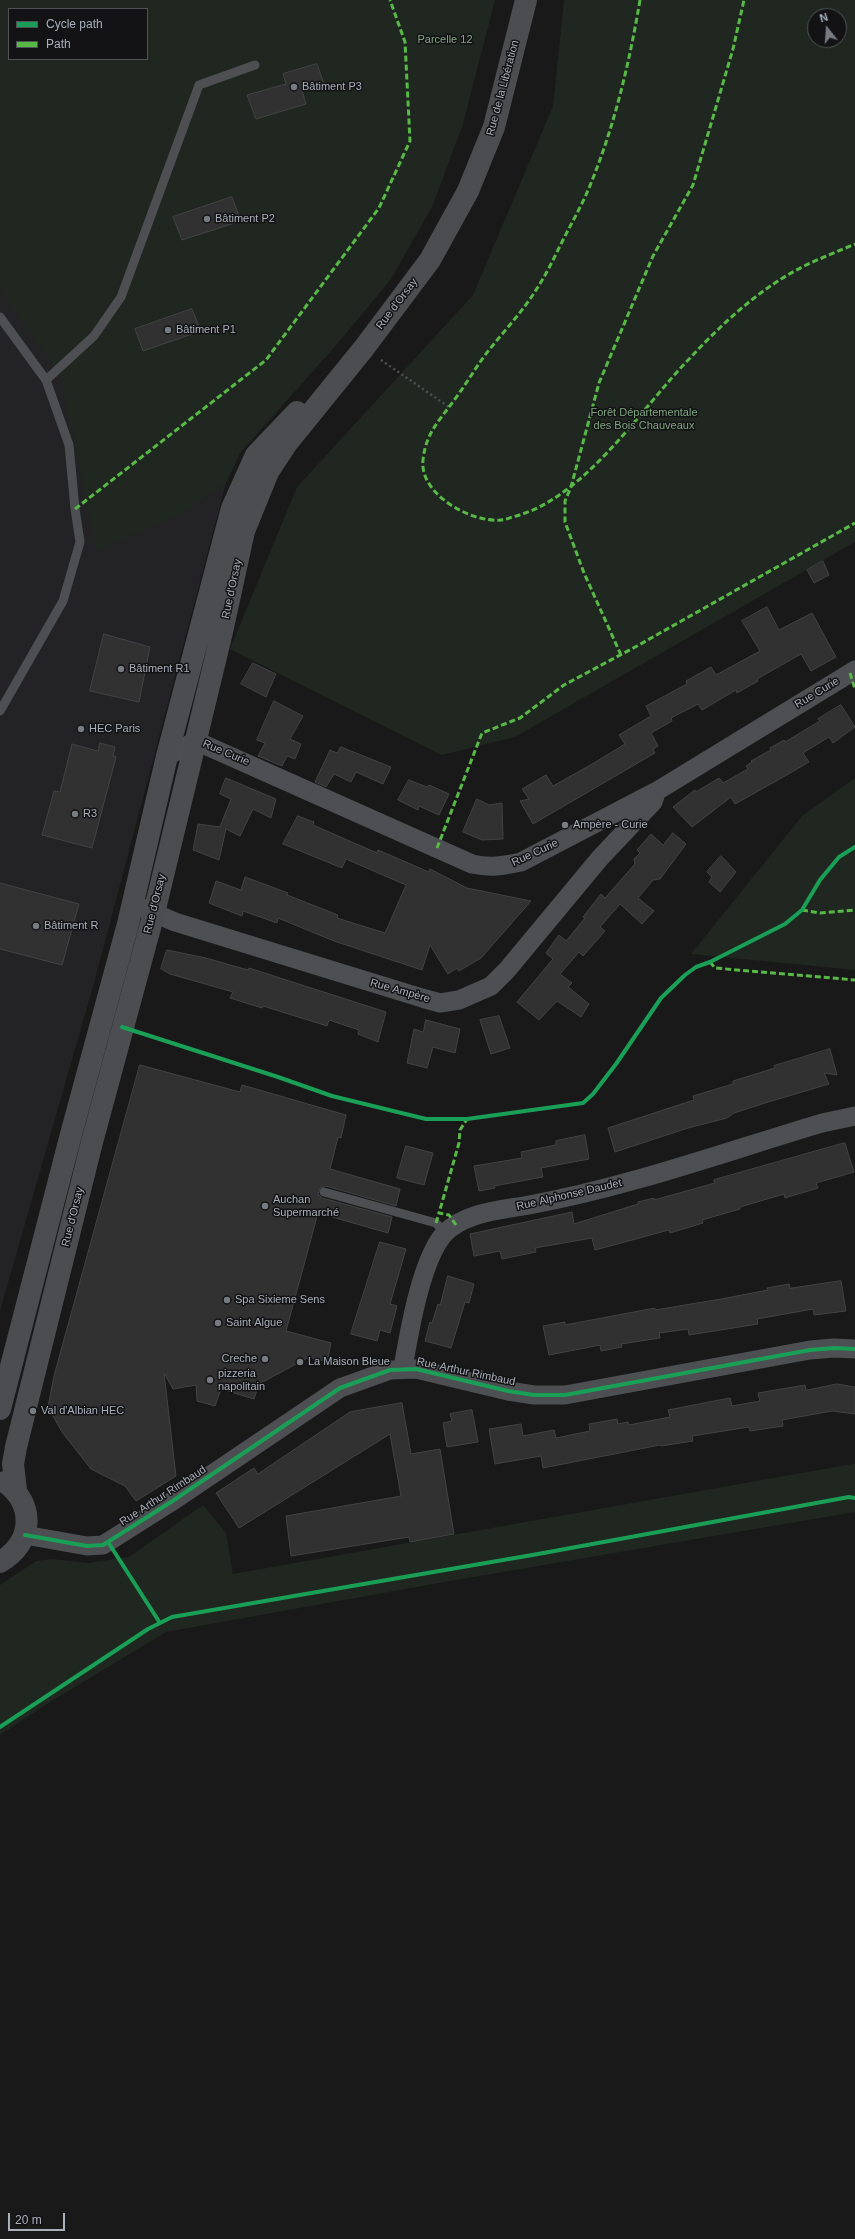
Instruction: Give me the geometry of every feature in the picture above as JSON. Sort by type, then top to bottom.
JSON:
[{"type":"main road","name":"Rue de la Libération","points":[[430,260],[468,191],[494,127],[526,0]]},
{"type":"main road","name":"Rue d'Orsay","points":[[25,1535],[27,1520],[24,1504],[8,1485],[16,1447],[92,1142],[154,913],[196,741],[244,531],[256,496],[268,472],[286,443],[364,348],[430,260]]},
{"type":"main road","name":"Rue d'Orsay","points":[[0,1409],[133,903],[167,756],[232,508],[256,454],[274,434],[364,348]]},
{"type":"main road","points":[[0,1562],[9,1557],[19,1547],[25,1535]]},
{"type":"street","name":"Rue Curie","points":[[196,741],[472,864],[487,867],[502,867],[521,862],[657,791],[855,670]]},
{"type":"street","points":[[167,756],[196,741]]},
{"type":"street","name":"Rue Ampère","points":[[133,903],[175,922],[422,998],[440,1003],[459,1000],[492,986],[600,858],[653,802],[657,791]]},
{"type":"street","name":"Rue Alphonse Daudet","points":[[403,1368],[408,1340],[429,1258],[445,1233],[469,1218],[482,1214],[593,1192],[822,1123],[855,1116]]},
{"type":"street","name":"Rue Arthur Rimbaud","points":[[25,1535],[87,1546],[96,1547],[103,1545],[171,1502],[340,1388],[377,1374],[403,1368],[416,1368],[515,1392],[534,1395],[565,1395],[810,1350],[834,1348],[855,1349]]},
{"type":"lane","points":[[46,380],[94,336],[121,297],[199,85],[255,65]]},
{"type":"lane","points":[[0,317],[46,380],[69,445],[75,509],[80,542],[63,601],[0,711]]},
{"type":"lane","points":[[324,1192],[436,1223],[445,1233]]},
{"type":"path","points":[[364,348],[449,407]]},
{"type":"shaded area","name":"HEC Paris","points":[[0,0],[495,0],[462,127],[391,279],[338,343],[240,453],[226,483],[96,976],[0,1311]]},
{"type":"green space","name":"HEC Paris","points":[[0,0],[495,0],[462,127],[432,207],[391,279],[338,343],[240,453],[226,483],[183,513],[97,551],[60,374],[0,289]]},
{"type":"green space","name":"Forêt Départementale des Bois Chauveaux","points":[[564,0],[855,0],[855,542],[515,737],[442,755],[230,649],[297,487],[473,295],[553,106]]},
{"type":"green space","points":[[855,778],[855,970],[691,954],[802,816]]},
{"type":"green space","points":[[855,1464],[855,1512],[450,1581],[166,1632],[50,1702],[0,1735],[0,1585],[36,1561],[52,1559],[88,1563],[129,1557],[203,1505],[226,1533],[233,1574]]},
{"type":"building","name":"Bâtiment P3","points":[[317,64],[324,84],[302,90],[306,104],[256,119],[247,95],[286,84],[283,74]]},
{"type":"building","name":"Bâtiment P2","points":[[232,197],[241,221],[182,240],[173,217]]},
{"type":"building","name":"Bâtiment P1","points":[[192,309],[201,331],[143,351],[135,329]]},
{"type":"building","points":[[823,561],[829,575],[814,583],[807,570]]},
{"type":"building","points":[[767,607],[779,630],[812,613],[836,657],[811,671],[801,654],[757,679],[758,681],[737,693],[736,690],[702,710],[698,704],[671,718],[672,721],[651,733],[658,746],[653,749],[655,753],[533,824],[520,801],[529,799],[522,789],[546,775],[553,786],[594,763],[625,744],[619,735],[651,716],[646,706],[687,684],[686,681],[711,667],[716,675],[760,651],[742,621]]},
{"type":"building","name":"Bâtiment R1","points":[[104,634],[150,647],[139,702],[90,691]]},
{"type":"building","points":[[253,663],[276,674],[266,697],[241,684]]},
{"type":"building","points":[[274,701],[303,716],[290,739],[301,744],[295,759],[287,756],[282,766],[258,756],[265,743],[257,740]]},
{"type":"building","points":[[841,705],[855,727],[833,743],[829,737],[803,753],[809,762],[735,804],[731,797],[692,827],[673,807],[695,790],[696,792],[719,778],[723,783],[748,769],[746,766],[752,762],[751,761],[771,750],[770,748],[784,740],[785,742],[820,721],[818,719]]},
{"type":"building","name":"R3","points":[[100,743],[115,747],[113,756],[116,757],[92,848],[42,835],[54,791],[60,792],[72,744],[98,751]]},
{"type":"building","points":[[341,747],[391,767],[383,784],[356,772],[351,782],[334,774],[326,787],[315,782],[330,750],[337,753]]},
{"type":"building","points":[[226,778],[276,799],[271,818],[253,809],[240,836],[226,829],[219,860],[193,850],[198,824],[220,827],[231,799],[220,794]]},
{"type":"building","points":[[409,780],[427,787],[429,785],[449,794],[439,815],[419,806],[418,810],[398,800]]},
{"type":"building","points":[[477,799],[489,805],[502,803],[503,839],[482,840],[463,832]]},
{"type":"building","points":[[298,816],[314,822],[313,825],[377,853],[378,850],[429,872],[430,869],[467,888],[531,901],[481,958],[459,971],[457,968],[448,974],[430,945],[422,970],[334,941],[278,918],[277,923],[243,911],[242,916],[209,903],[216,881],[241,890],[245,877],[288,893],[287,895],[338,915],[337,918],[385,933],[406,885],[346,859],[342,868],[283,844]]},
{"type":"building","points":[[673,833],[686,844],[660,879],[653,880],[638,898],[654,911],[642,924],[620,904],[600,927],[605,931],[583,956],[579,952],[560,974],[572,983],[568,987],[589,1004],[581,1017],[557,1001],[539,1020],[517,1002],[553,959],[546,953],[559,935],[566,941],[585,918],[583,917],[601,894],[605,898],[635,864],[634,859],[640,853],[637,850],[651,834],[663,845]]},
{"type":"building","points":[[721,856],[736,872],[720,892],[709,882],[712,877],[707,872]]},
{"type":"building","name":"Bâtiment R","points":[[0,883],[79,904],[62,965],[0,949]]},
{"type":"building","points":[[167,950],[206,958],[248,970],[249,968],[386,1012],[378,1042],[358,1034],[359,1030],[329,1020],[327,1026],[263,1006],[262,1008],[230,998],[233,992],[170,974],[161,969]]},
{"type":"building","points":[[499,1016],[510,1048],[491,1054],[480,1020]]},
{"type":"building","points":[[426,1020],[460,1029],[455,1053],[433,1047],[427,1068],[407,1063],[414,1029],[423,1032]]},
{"type":"building","points":[[830,1049],[837,1075],[824,1073],[829,1084],[734,1113],[727,1118],[688,1128],[615,1152],[608,1128],[694,1100],[693,1096],[733,1084],[733,1081],[775,1068],[774,1066]]},
{"type":"building","points":[[140,1065],[240,1092],[242,1085],[346,1115],[341,1138],[338,1137],[330,1169],[400,1189],[396,1206],[326,1186],[320,1188],[318,1194],[322,1198],[392,1217],[388,1233],[318,1213],[286,1331],[331,1343],[327,1362],[309,1357],[259,1384],[254,1399],[221,1389],[215,1406],[197,1401],[196,1385],[173,1389],[164,1373],[176,1476],[136,1501],[125,1486],[91,1469],[62,1432],[48,1407],[54,1376]]},
{"type":"building","points":[[585,1135],[589,1159],[541,1168],[543,1177],[494,1186],[495,1188],[479,1191],[474,1166],[522,1158],[521,1152],[556,1145],[556,1141]]},
{"type":"building","points":[[845,1143],[854,1172],[816,1183],[818,1188],[785,1198],[784,1194],[740,1207],[740,1209],[702,1220],[703,1223],[670,1233],[669,1230],[595,1250],[592,1238],[535,1248],[536,1252],[502,1259],[500,1251],[474,1256],[470,1234],[572,1212],[574,1224],[638,1204],[638,1202],[654,1198],[654,1200],[715,1183],[714,1180]]},
{"type":"building","points":[[406,1146],[433,1153],[424,1185],[397,1178]]},
{"type":"building","points":[[380,1242],[406,1249],[390,1304],[397,1306],[390,1333],[380,1330],[377,1341],[351,1334]]},
{"type":"building","points":[[448,1276],[474,1284],[469,1303],[465,1302],[451,1348],[425,1341],[430,1322],[432,1323],[438,1304],[440,1305]]},
{"type":"building","points":[[841,1281],[846,1311],[814,1315],[813,1309],[757,1319],[758,1324],[689,1335],[688,1329],[659,1333],[660,1338],[621,1344],[622,1347],[601,1351],[600,1345],[549,1355],[543,1326],[565,1322],[565,1325],[655,1308],[655,1310],[721,1299],[768,1290],[767,1288],[789,1284],[790,1288]]},
{"type":"building","points":[[837,1384],[855,1387],[855,1414],[832,1411],[782,1420],[783,1426],[750,1431],[749,1427],[692,1436],[693,1441],[660,1445],[543,1468],[541,1456],[495,1464],[489,1429],[521,1424],[523,1436],[554,1430],[556,1438],[590,1431],[589,1424],[617,1419],[618,1424],[628,1422],[629,1425],[670,1417],[668,1410],[730,1398],[732,1406],[760,1401],[758,1393],[805,1385],[806,1390]]},
{"type":"building","points":[[402,1403],[411,1454],[440,1449],[454,1534],[410,1542],[409,1537],[291,1556],[286,1516],[401,1496],[390,1434],[239,1528],[216,1493],[254,1468],[258,1474],[350,1412]]},
{"type":"building","points":[[472,1410],[478,1442],[447,1447],[443,1423],[452,1421],[450,1414]]},
{"type":"marked path","points":[[75,509],[266,360],[379,208],[410,141],[405,42],[390,0]]},
{"type":"marked path","points":[[640,0],[620,96],[598,165],[583,202],[550,266],[531,298],[485,356],[430,434],[423,460],[424,472],[429,484],[438,495],[449,504],[462,511],[476,517],[489,520],[505,520],[542,506],[566,490],[589,471],[633,424],[672,377],[724,324],[748,303],[760,293],[794,271],[855,244]]},
{"type":"marked path","points":[[621,655],[584,573],[565,522],[565,501],[571,487],[599,383],[653,256],[693,185],[733,49],[744,0]]},
{"type":"marked path","points":[[437,848],[482,733],[520,718],[564,685],[637,646],[855,523]]},
{"type":"marked path","points":[[850,673],[855,689]]},
{"type":"marked path","points":[[802,910],[820,913],[855,910]]},
{"type":"marked path","points":[[710,962],[715,968],[855,980]]},
{"type":"marked path","points":[[456,1225],[449,1215],[439,1213],[459,1143],[460,1130],[467,1119]]},
{"type":"marked path","points":[[436,1223],[439,1213]]},
{"type":"cycle path","points":[[122,1027],[332,1096],[426,1119],[467,1119],[583,1103],[593,1094],[616,1064],[661,998],[685,975],[696,967],[710,962],[785,924],[802,910],[820,880],[839,857],[855,847]]},
{"type":"cycle path","points":[[25,1535],[87,1546],[103,1545],[171,1502],[340,1388],[390,1370],[416,1369],[508,1391],[534,1395],[565,1395],[810,1350],[834,1348],[855,1349]]},
{"type":"cycle path","points":[[0,1727],[148,1629],[172,1617],[538,1554],[849,1497],[855,1498]]},
{"type":"cycle path","points":[[108,1542],[160,1623]]},
{"type":"place","name":"Bâtiment P3","points":[[294,87]]},
{"type":"place","name":"Bâtiment P2","points":[[207,219]]},
{"type":"place","name":"Bâtiment P1","points":[[168,330]]},
{"type":"place","name":"Bâtiment R1","points":[[121,669]]},
{"type":"place","name":"HEC Paris","points":[[81,729]]},
{"type":"place","name":"R3","points":[[75,814]]},
{"type":"place","name":"Ampère - Curie","points":[[565,825]]},
{"type":"place","name":"Bâtiment R","points":[[36,926]]},
{"type":"place","name":"Auchan Supermarché","points":[[265,1206]]},
{"type":"place","name":"Spa Sixieme Sens","points":[[227,1300]]},
{"type":"place","name":"Saint Algue","points":[[218,1323]]},
{"type":"place","name":"Creche","points":[[265,1359]]},
{"type":"place","name":"La Maison Bleue","points":[[300,1362]]},
{"type":"place","name":"pizzeria napolitain","points":[[210,1380]]},
{"type":"place","name":"Val d'Albian HEC","points":[[33,1411]]},
{"type":"park label","name":"Parcelle 12","points":[[445,40]]}]
